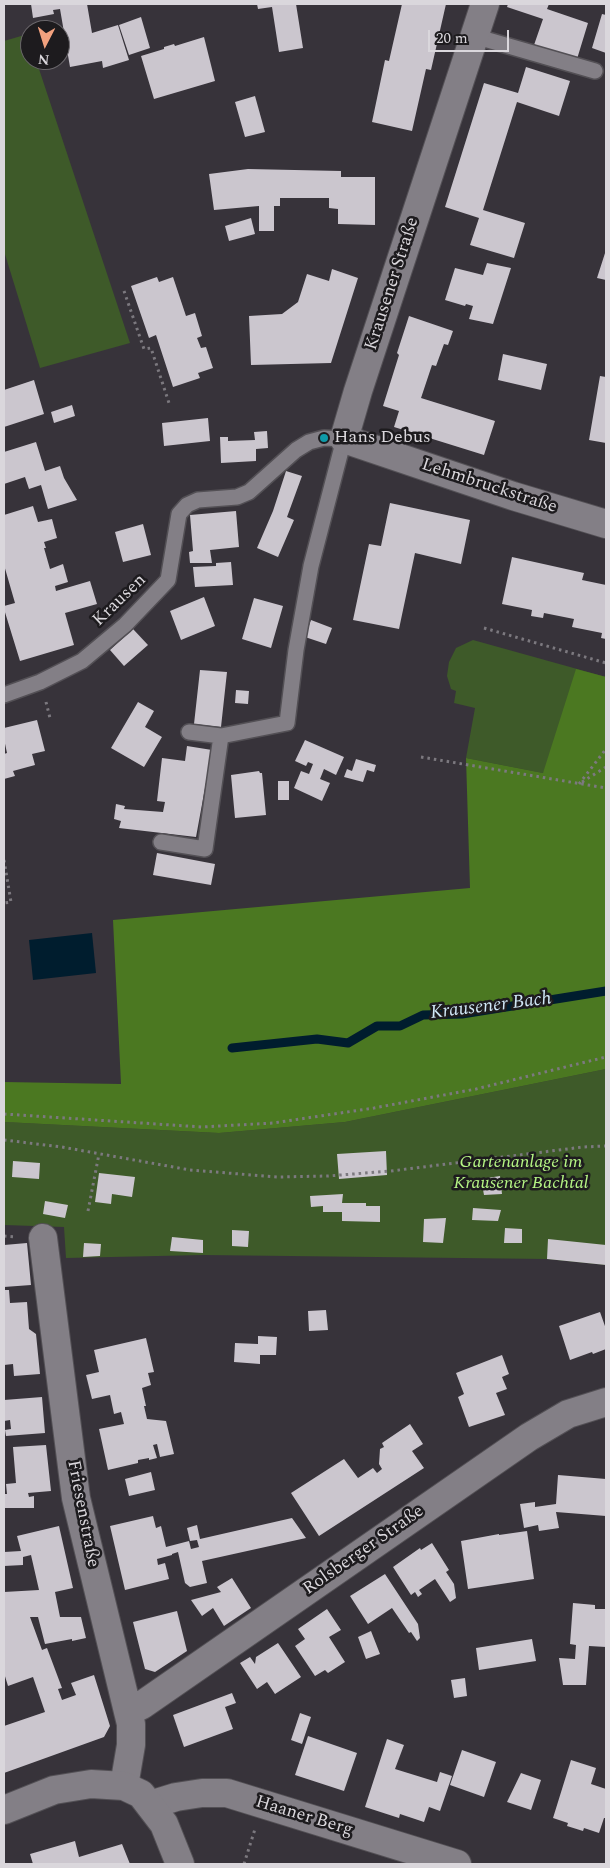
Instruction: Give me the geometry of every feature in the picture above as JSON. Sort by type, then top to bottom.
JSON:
[{"type":"street","name":"Krausener Straße","points":[[344,439],[485,4]]},
{"type":"street","name":"Lehmbruckstraße","points":[[344,439],[513,496],[606,524]]},
{"type":"street","name":"Friesenstraße","points":[[44,1238],[76,1498],[131,1724],[131,1745],[124,1786]]},
{"type":"street","name":"Rolsberger Straße","points":[[128,1712],[142,1705],[529,1437],[568,1414],[606,1402]]},
{"type":"street","points":[[4,1810],[54,1790],[91,1784],[124,1786],[141,1794],[164,1824],[180,1864]]},
{"type":"street","name":"Haaner Berg","points":[[150,1805],[176,1797],[202,1793],[227,1793],[457,1864]]},
{"type":"lane","points":[[474,36],[595,71]]},
{"type":"lane","name":"Krausen","points":[[4,694],[40,682],[82,661],[126,625],[168,580],[179,514],[187,505],[198,500],[237,497],[249,492],[296,450],[309,442],[324,438],[344,439]]},
{"type":"lane","name":"Krausener Straße","points":[[221,736],[287,723],[296,650],[312,566],[344,439]]},
{"type":"lane","points":[[161,842],[205,848],[221,736],[189,732]]},
{"type":"path","points":[[124,292],[144,349],[152,348],[169,403]]},
{"type":"path","points":[[484,628],[606,664]]},
{"type":"path","points":[[579,784],[606,749]]},
{"type":"path","points":[[420,757],[606,788]]},
{"type":"path","points":[[579,784],[606,767]]},
{"type":"path","points":[[4,860],[11,902],[4,903]]},
{"type":"path","points":[[4,1114],[202,1127],[272,1123],[374,1108],[476,1089],[606,1057]]},
{"type":"path","points":[[4,1140],[214,1173],[277,1177],[328,1176],[391,1171],[583,1147],[606,1146]]},
{"type":"path","points":[[88,1211],[99,1154]]},
{"type":"path","points":[[244,1864],[264,1804]]},
{"type":"green space","points":[[20,36],[20,70],[39,70],[130,343],[40,368],[4,251],[4,41]]},
{"type":"green space","points":[[473,640],[606,677],[543,773],[466,758],[475,708],[454,703],[456,691],[451,689],[447,676],[449,662],[456,648]]},
{"type":"green space","points":[[576,669],[606,677],[606,1069],[345,1122],[219,1133],[4,1122],[4,1082],[121,1084],[113,920],[470,888],[466,758],[543,773]]},
{"type":"green space","name":"Gartenanlage im Krausener Bachtal","points":[[606,1069],[606,1265],[547,1259],[203,1255],[66,1258],[64,1227],[4,1225],[4,1122],[219,1133],[345,1122]]},
{"type":"water","points":[[92,933],[96,973],[33,980],[29,940]]},
{"type":"building","points":[[31,4],[87,4],[92,33],[118,25],[129,60],[103,68],[102,61],[70,67],[70,20],[62,20],[60,9],[53,10],[54,14],[33,18]]},
{"type":"building","points":[[257,4],[296,4],[303,48],[279,52],[272,7],[258,9]]},
{"type":"building","points":[[402,4],[446,4],[431,70],[426,69],[412,131],[372,122],[385,60],[389,61]]},
{"type":"building","points":[[508,4],[549,4],[547,9],[588,23],[577,59],[534,45],[543,19],[507,7]]},
{"type":"building","points":[[602,14],[606,15],[606,53],[592,48]]},
{"type":"building","points":[[141,17],[150,48],[129,55],[119,25]]},
{"type":"building","points":[[204,37],[215,81],[154,99],[141,56],[164,49],[164,47],[174,44],[175,46]]},
{"type":"building","points":[[526,67],[570,81],[559,116],[517,102],[483,210],[525,223],[514,258],[470,245],[479,218],[445,207],[484,83],[518,93]]},
{"type":"building","points":[[255,96],[265,132],[245,137],[235,102]]},
{"type":"building","points":[[248,169],[341,171],[341,177],[375,177],[375,225],[338,224],[338,209],[329,208],[329,198],[280,198],[280,206],[274,206],[274,231],[259,231],[259,206],[214,210],[209,174]]},
{"type":"building","points":[[251,218],[255,234],[229,241],[225,226]]},
{"type":"building","points":[[606,250],[606,280],[597,278]]},
{"type":"building","points":[[487,263],[511,268],[493,324],[469,319],[473,306],[466,304],[465,306],[445,300],[455,268],[483,275]]},
{"type":"building","points":[[332,269],[358,278],[331,363],[251,365],[249,316],[282,314],[298,302],[307,274],[329,281]]},
{"type":"building","points":[[157,277],[159,282],[173,277],[186,316],[195,313],[202,336],[197,338],[201,348],[206,347],[213,368],[198,373],[200,378],[173,387],[156,335],[149,338],[131,286]]},
{"type":"building","points":[[409,316],[453,331],[448,345],[444,344],[436,366],[432,365],[421,398],[495,421],[484,455],[394,427],[399,411],[383,406]]},
{"type":"building","points":[[503,354],[547,364],[541,390],[498,380]]},
{"type":"building","points":[[600,376],[606,377],[606,443],[589,440]]},
{"type":"building","points":[[34,380],[44,414],[4,427],[4,390]]},
{"type":"building","points":[[72,405],[75,416],[54,423],[51,412]]},
{"type":"building","points":[[208,418],[210,441],[164,446],[162,423]]},
{"type":"building","points":[[267,431],[268,448],[256,449],[256,461],[221,463],[220,437],[228,437],[228,441],[255,440],[254,432]]},
{"type":"building","points":[[36,442],[45,471],[60,466],[64,478],[77,500],[48,509],[41,485],[29,489],[25,477],[4,484],[4,452]]},
{"type":"building","points":[[286,471],[302,476],[287,517],[294,520],[278,557],[257,548],[273,511]]},
{"type":"building","points":[[390,503],[470,520],[461,564],[415,553],[399,629],[353,620],[369,544],[381,546]]},
{"type":"building","points":[[33,506],[38,522],[52,519],[57,538],[44,542],[46,548],[44,548],[50,569],[63,564],[68,582],[55,586],[56,591],[90,581],[97,604],[65,613],[74,645],[20,661],[4,609],[4,606],[15,603],[4,565],[4,515]]},
{"type":"building","points":[[236,511],[239,547],[210,550],[212,563],[190,563],[189,552],[193,551],[190,515]]},
{"type":"building","points":[[143,524],[151,555],[123,562],[115,532]]},
{"type":"building","points":[[512,557],[584,573],[582,580],[606,585],[606,639],[601,638],[602,633],[572,627],[574,619],[544,613],[543,618],[531,616],[532,610],[502,604]]},
{"type":"building","points":[[231,562],[233,585],[195,587],[193,567],[216,566],[216,563]]},
{"type":"building","points":[[204,597],[215,626],[181,640],[170,611]]},
{"type":"building","points":[[254,598],[283,606],[271,648],[242,639]]},
{"type":"building","points":[[311,620],[332,628],[326,644],[305,637]]},
{"type":"building","points":[[133,629],[148,645],[124,666],[110,650]]},
{"type":"building","points":[[200,670],[227,672],[221,727],[194,724]]},
{"type":"building","points":[[236,690],[249,691],[248,704],[235,703]]},
{"type":"building","points":[[138,702],[154,711],[145,727],[162,737],[144,767],[111,748]]},
{"type":"building","points":[[37,720],[45,751],[32,754],[35,765],[13,771],[15,776],[4,779],[4,754],[7,753],[4,728]]},
{"type":"building","points":[[305,740],[344,757],[336,775],[324,769],[320,779],[330,783],[322,801],[294,788],[301,771],[309,774],[313,764],[308,762],[306,766],[295,761]]},
{"type":"building","points":[[187,746],[212,750],[196,837],[119,828],[121,821],[114,819],[116,804],[125,806],[124,809],[163,812],[165,802],[157,801],[162,758],[185,761]]},
{"type":"building","points":[[356,759],[376,765],[374,772],[367,770],[363,782],[344,777],[347,769],[352,771]]},
{"type":"building","points":[[259,771],[262,773],[266,815],[235,818],[231,775]]},
{"type":"building","points":[[278,781],[289,781],[289,800],[278,800]]},
{"type":"building","points":[[157,853],[215,864],[211,885],[153,875]]},
{"type":"building","points":[[386,1151],[387,1175],[339,1179],[337,1154]]},
{"type":"building","points":[[13,1161],[40,1163],[39,1179],[12,1177]]},
{"type":"building","points":[[99,1173],[135,1177],[132,1197],[112,1194],[111,1204],[95,1202]]},
{"type":"building","points":[[500,1176],[502,1194],[484,1195],[481,1179]]},
{"type":"building","points":[[343,1194],[342,1203],[366,1203],[366,1206],[380,1206],[380,1222],[342,1221],[342,1212],[323,1212],[323,1206],[311,1207],[310,1196]]},
{"type":"building","points":[[45,1201],[68,1205],[65,1218],[43,1214]]},
{"type":"building","points":[[473,1208],[501,1210],[498,1221],[472,1220]]},
{"type":"building","points":[[446,1218],[443,1243],[423,1242],[424,1219]]},
{"type":"building","points":[[505,1228],[522,1229],[522,1243],[504,1243]]},
{"type":"building","points":[[232,1230],[249,1231],[248,1247],[232,1246]]},
{"type":"building","points":[[172,1237],[203,1240],[203,1253],[170,1251]]},
{"type":"building","points":[[548,1239],[606,1245],[606,1265],[547,1259]]},
{"type":"building","points":[[27,1243],[31,1285],[4,1287],[4,1245]]},
{"type":"building","points":[[84,1243],[101,1244],[100,1256],[83,1257]]},
{"type":"building","points":[[4,1290],[9,1290],[10,1303],[27,1302],[29,1329],[36,1334],[40,1374],[14,1376],[13,1364],[4,1365]]},
{"type":"building","points":[[326,1310],[328,1330],[309,1331],[308,1311]]},
{"type":"building","points":[[600,1312],[606,1329],[606,1349],[570,1360],[559,1326]]},
{"type":"building","points":[[258,1336],[277,1337],[276,1355],[260,1355],[260,1364],[234,1362],[235,1343],[258,1344]]},
{"type":"building","points":[[146,1338],[154,1372],[148,1373],[151,1385],[142,1388],[147,1419],[166,1421],[174,1454],[160,1457],[157,1444],[153,1445],[157,1458],[138,1460],[138,1463],[108,1470],[99,1429],[124,1424],[121,1412],[114,1414],[110,1395],[92,1399],[86,1375],[99,1372],[94,1350]]},
{"type":"building","points":[[502,1355],[509,1374],[502,1377],[507,1389],[496,1393],[505,1415],[469,1427],[458,1397],[464,1394],[456,1373]]},
{"type":"building","points":[[42,1397],[45,1433],[6,1436],[5,1430],[11,1429],[10,1420],[4,1421],[4,1400]]},
{"type":"building","points":[[410,1424],[423,1444],[412,1451],[424,1468],[319,1536],[291,1493],[344,1459],[358,1478],[373,1468],[377,1473],[382,1469],[379,1464],[380,1449],[384,1447],[382,1443]]},
{"type":"building","points":[[46,1445],[51,1491],[28,1493],[29,1497],[34,1496],[34,1508],[4,1508],[4,1494],[7,1494],[6,1484],[16,1483],[13,1447]]},
{"type":"building","points":[[151,1472],[155,1490],[129,1496],[125,1479]]},
{"type":"building","points":[[558,1475],[606,1479],[606,1516],[556,1512],[559,1528],[539,1531],[538,1525],[524,1528],[520,1504],[535,1502],[535,1507],[556,1504]]},
{"type":"building","points":[[153,1516],[156,1528],[161,1526],[166,1547],[189,1541],[191,1549],[199,1547],[197,1540],[190,1541],[187,1528],[197,1525],[200,1539],[292,1518],[306,1538],[202,1561],[207,1583],[190,1587],[185,1583],[178,1552],[157,1559],[158,1565],[165,1563],[169,1579],[125,1590],[110,1526]]},
{"type":"building","points":[[59,1526],[73,1588],[55,1592],[60,1617],[81,1617],[86,1638],[45,1644],[38,1617],[30,1617],[42,1650],[47,1648],[62,1688],[58,1689],[62,1700],[76,1695],[71,1683],[94,1675],[110,1726],[104,1737],[4,1773],[4,1726],[45,1712],[33,1677],[8,1686],[4,1673],[4,1592],[39,1590],[31,1555],[23,1557],[23,1565],[4,1566],[4,1552],[21,1551],[17,1536]]},
{"type":"building","points":[[527,1531],[534,1579],[468,1589],[461,1541]]},
{"type":"building","points":[[432,1543],[449,1570],[446,1572],[454,1584],[456,1598],[450,1602],[435,1579],[419,1590],[422,1594],[418,1597],[415,1592],[411,1595],[393,1567],[420,1548],[421,1550]]},
{"type":"building","points":[[385,1574],[418,1624],[420,1638],[417,1641],[411,1632],[409,1633],[392,1608],[368,1624],[350,1596]]},
{"type":"building","points":[[232,1578],[251,1608],[224,1626],[213,1608],[202,1616],[191,1600],[221,1592],[217,1587]]},
{"type":"building","points":[[573,1603],[595,1605],[595,1609],[606,1609],[606,1647],[589,1646],[586,1685],[563,1685],[559,1658],[575,1659],[576,1645],[570,1644]]},
{"type":"building","points":[[327,1609],[341,1630],[329,1637],[345,1662],[328,1673],[325,1670],[315,1676],[295,1646],[305,1639],[298,1629]]},
{"type":"building","points":[[177,1611],[187,1651],[155,1672],[145,1669],[133,1622]]},
{"type":"building","points":[[371,1631],[380,1654],[366,1659],[358,1637]]},
{"type":"building","points":[[532,1639],[536,1661],[479,1670],[476,1648]]},
{"type":"building","points":[[278,1643],[301,1677],[275,1694],[267,1682],[257,1689],[240,1663],[250,1657],[255,1664],[256,1657]]},
{"type":"building","points":[[465,1678],[467,1696],[454,1698],[451,1680]]},
{"type":"building","points":[[232,1693],[236,1703],[225,1707],[233,1729],[184,1747],[173,1715]]},
{"type":"building","points":[[300,1713],[311,1717],[302,1744],[291,1740]]},
{"type":"building","points":[[308,1736],[357,1753],[344,1791],[295,1775]]},
{"type":"building","points":[[387,1739],[404,1745],[395,1769],[437,1782],[440,1772],[452,1776],[440,1811],[429,1807],[424,1822],[400,1814],[399,1818],[365,1807]]},
{"type":"building","points":[[462,1750],[496,1762],[484,1797],[450,1785]]},
{"type":"building","points":[[571,1760],[596,1768],[591,1784],[606,1789],[606,1818],[604,1818],[599,1833],[584,1828],[583,1831],[567,1826],[568,1823],[553,1818]]},
{"type":"building","points":[[521,1773],[541,1780],[531,1810],[507,1802]]},
{"type":"building","points":[[75,1841],[79,1857],[122,1844],[130,1864],[33,1864],[30,1854]]},
{"type":"waterway","name":"Krausener Bach","points":[[232,1048],[317,1039],[348,1043],[377,1026],[400,1026],[423,1015],[462,1014],[606,991]]},
{"type":"place","name":"Hans Debus","points":[[324,438]]}]
